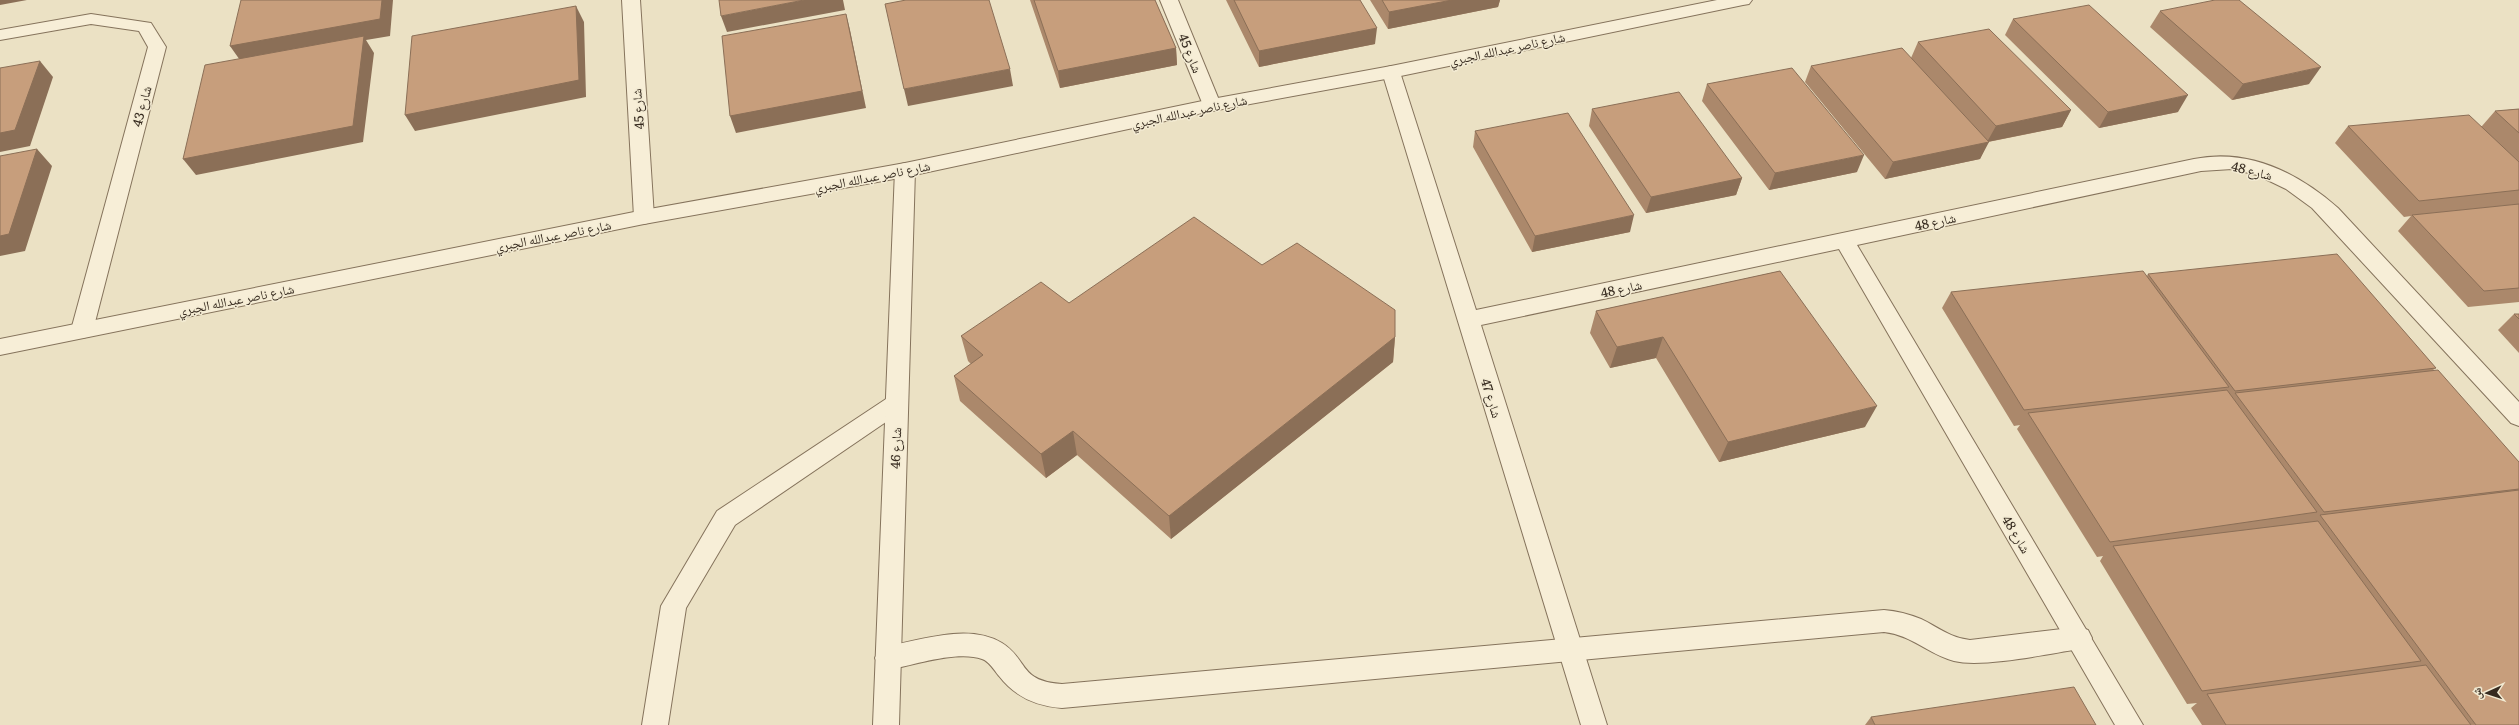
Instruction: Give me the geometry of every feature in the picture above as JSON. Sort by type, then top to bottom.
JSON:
[{"type":"street","name":"شارع 45","points":[[631,0],[644,217]]},
{"type":"street","name":"شارع 45","points":[[1170,0],[1212,105]]},
{"type":"street","name":"شارع ناصر عبدالله الجبري","points":[[0,347],[644,217],[905,170],[1212,105],[1391,72],[1723,2],[1743,0]]},
{"type":"street","name":"شارع 43","points":[[0,35],[91,19],[145,27],[156,47],[82,330]]},
{"type":"street","name":"شارع 47","points":[[1391,72],[1594,725]]},
{"type":"street","name":"شارع 48","points":[[1468,320],[2159,174],[2191,165],[2218,162],[2249,166],[2281,177],[2310,193],[2331,213],[2519,417]]},
{"type":"street","name":"شارع 46","points":[[886,725],[905,170]]},
{"type":"street","name":"شارع 48","points":[[1844,240],[2130,725]]},
{"type":"street","points":[[655,725],[674,606],[726,518],[897,403]]},
{"type":"street","points":[[888,658],[965,646],[979,646],[991,650],[1029,690],[1044,696],[1062,696],[1884,622],[1899,623],[1914,628],[1940,645],[1954,651],[1970,652],[2079,638]]},
{"type":"building","points":[[241,0],[382,0],[380,19],[230,46]]},
{"type":"building","points":[[719,0],[804,0],[721,16]]},
{"type":"building","points":[[906,0],[989,0],[1010,69],[904,89],[885,4]]},
{"type":"building","points":[[1034,0],[1155,0],[1176,48],[1058,71]]},
{"type":"building","points":[[1234,0],[1360,0],[1377,28],[1259,51]]},
{"type":"building","points":[[1382,0],[1452,0],[1389,12]]},
{"type":"building","points":[[2215,0],[2239,0],[2321,67],[2243,84],[2160,11]]},
{"type":"building","points":[[2089,5],[2188,95],[2108,112],[2013,19]]},
{"type":"building","points":[[576,6],[579,80],[405,115],[412,36]]},
{"type":"building","points":[[846,14],[862,91],[730,116],[722,36]]},
{"type":"building","points":[[1989,29],[2071,110],[1996,126],[1918,42]]},
{"type":"building","points":[[364,36],[353,126],[183,159],[205,65]]},
{"type":"building","points":[[1902,48],[1989,142],[1893,162],[1811,66]]},
{"type":"building","points":[[40,61],[15,130],[0,133],[0,68]]},
{"type":"building","points":[[1792,68],[1864,155],[1775,173],[1707,84]]},
{"type":"building","points":[[1679,92],[1742,178],[1651,197],[1592,109]]},
{"type":"building","points":[[2519,109],[2519,133],[2495,111]]},
{"type":"building","points":[[1568,113],[1634,215],[1535,236],[1475,131]]},
{"type":"building","points":[[2469,115],[2519,162],[2519,190],[2419,201],[2348,126]]},
{"type":"building","points":[[37,149],[9,234],[0,236],[0,156]]},
{"type":"building","points":[[2519,204],[2519,288],[2484,291],[2412,215]]},
{"type":"building","points":[[1194,217],[1262,265],[1297,243],[1395,310],[1395,337],[1169,516],[1073,431],[1041,454],[954,376],[983,355],[961,336],[1041,282],[1069,303]]},
{"type":"building","points":[[2337,254],[2436,368],[2235,391],[2148,274]]},
{"type":"building","points":[[1780,271],[1877,406],[1728,442],[1663,337],[1617,347],[1596,311]]},
{"type":"building","points":[[2143,271],[2229,387],[2024,410],[1951,292]]},
{"type":"building","points":[[2514,314],[2519,314],[2519,319]]},
{"type":"building","points":[[2438,370],[2519,462],[2519,489],[2324,512],[2235,393]]},
{"type":"building","points":[[2227,390],[2317,512],[2110,542],[2028,413]]},
{"type":"building","points":[[2519,490],[2519,725],[2476,725],[2320,515]]},
{"type":"building","points":[[2318,521],[2421,661],[2202,691],[2113,546]]},
{"type":"building","points":[[2426,665],[2471,725],[2226,725],[2207,694]]},
{"type":"building","points":[[2074,687],[2096,725],[1875,725],[1871,717]]}]
